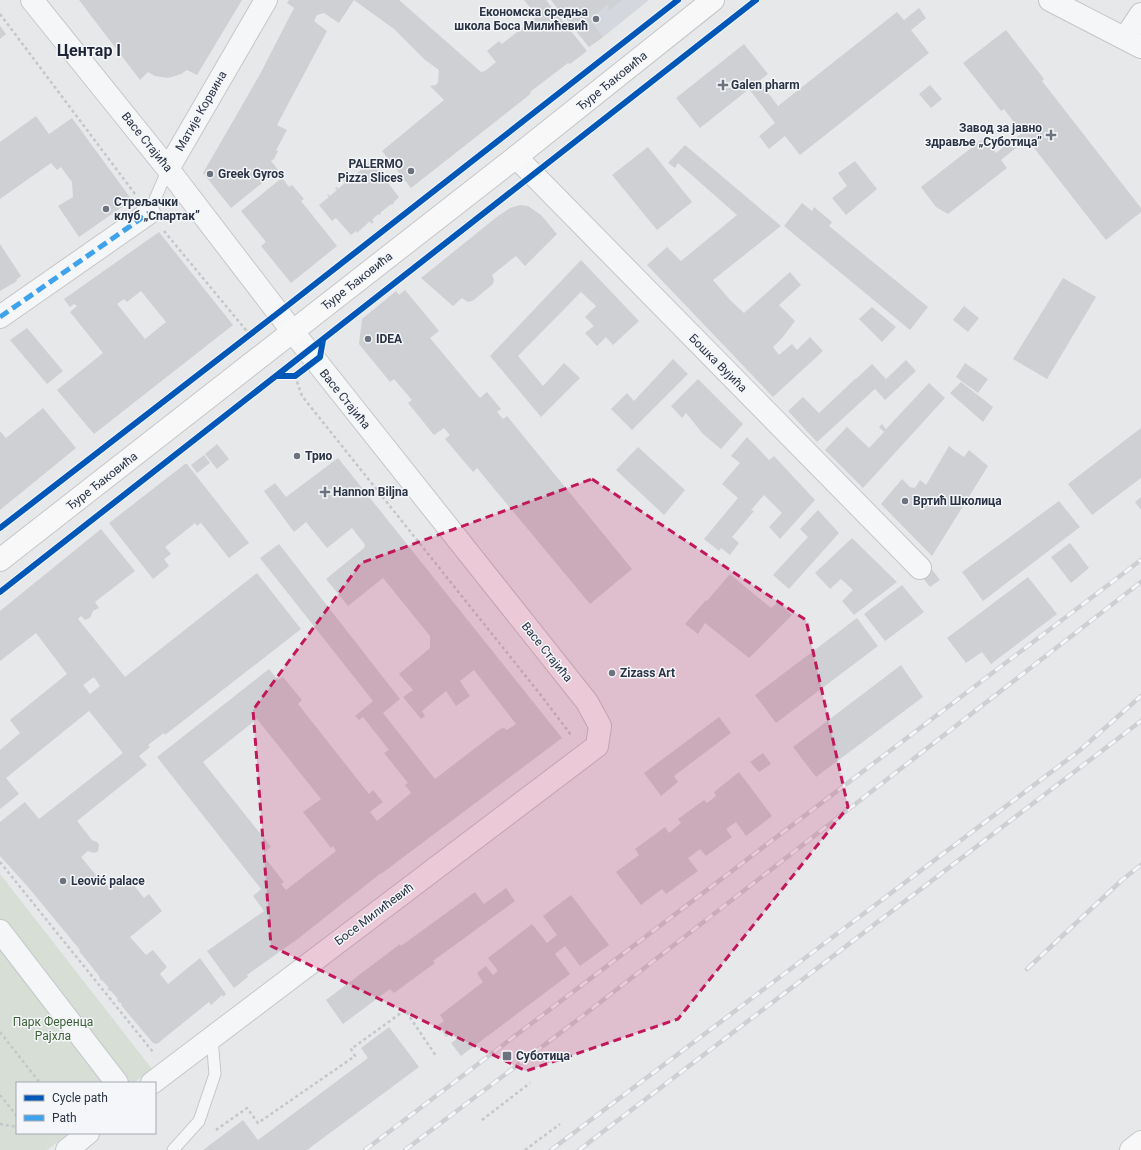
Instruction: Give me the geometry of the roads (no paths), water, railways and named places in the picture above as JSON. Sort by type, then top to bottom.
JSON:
[{"type":"street","name":"Васе Стајића","points":[[32,0],[168,169],[278,313],[587,702],[600,726],[597,746]]},
{"type":"street","name":"Матије Корвина","points":[[168,169],[266,0]]},
{"type":"street","name":"Ђуре Ђаковића","points":[[0,560],[516,158],[713,0]]},
{"type":"street","points":[[1050,0],[1133,42],[1141,14]]},
{"type":"street","name":"Бошка Вујића","points":[[516,158],[920,568]]},
{"type":"street","name":"Матије Корвина","points":[[0,317],[150,213]]},
{"type":"street","name":"Босе Милићевић","points":[[153,1082],[597,746]]},
{"type":"street","points":[[0,931],[116,1082]]},
{"type":"street","points":[[67,1150],[87,1134]]},
{"type":"street","points":[[1131,1150],[1141,1142]]},
{"type":"lane","name":"Матије Корвина","points":[[150,213],[168,169]]},
{"type":"lane","points":[[173,1150],[199,1121],[215,1074],[212,1038]]},
{"type":"railway","points":[[365,1150],[1141,560]]},
{"type":"railway","points":[[405,1150],[580,1018],[1141,582]]},
{"type":"railway","points":[[551,1150],[1079,751],[1141,696]]},
{"type":"railway","points":[[579,1150],[1141,721]]},
{"type":"railway","points":[[1027,969],[1122,880],[1141,865]]},
{"type":"place","name":"Економска средња школа Боса Милићевић","points":[[596,19]]},
{"type":"place","name":"Galen pharm","points":[[723,85]]},
{"type":"place","name":"Завод за јавно здравље „Суботица”","points":[[1051,135]]},
{"type":"place","name":"PALERMO Pizza Slices","points":[[411,171]]},
{"type":"place","name":"Greek Gyros","points":[[210,174]]},
{"type":"place","name":"Стрељачки клуб „Спартак”","points":[[106,209]]},
{"type":"place","name":"IDEA","points":[[368,339]]},
{"type":"place","name":"Трио","points":[[297,456]]},
{"type":"place","name":"Hannon Biljna","points":[[325,492]]},
{"type":"place","name":"Вртић Школица","points":[[905,501]]},
{"type":"place","name":"Zizass Art","points":[[612,673]]},
{"type":"place","name":"Leović palace","points":[[63,881]]},
{"type":"place","name":"Суботица","points":[[507,1056]]},
{"type":"district","name":"Центар I","points":[[89,50]]},
{"type":"park label","name":"Парк Ференца Рајхла","points":[[53,1029]]}]
